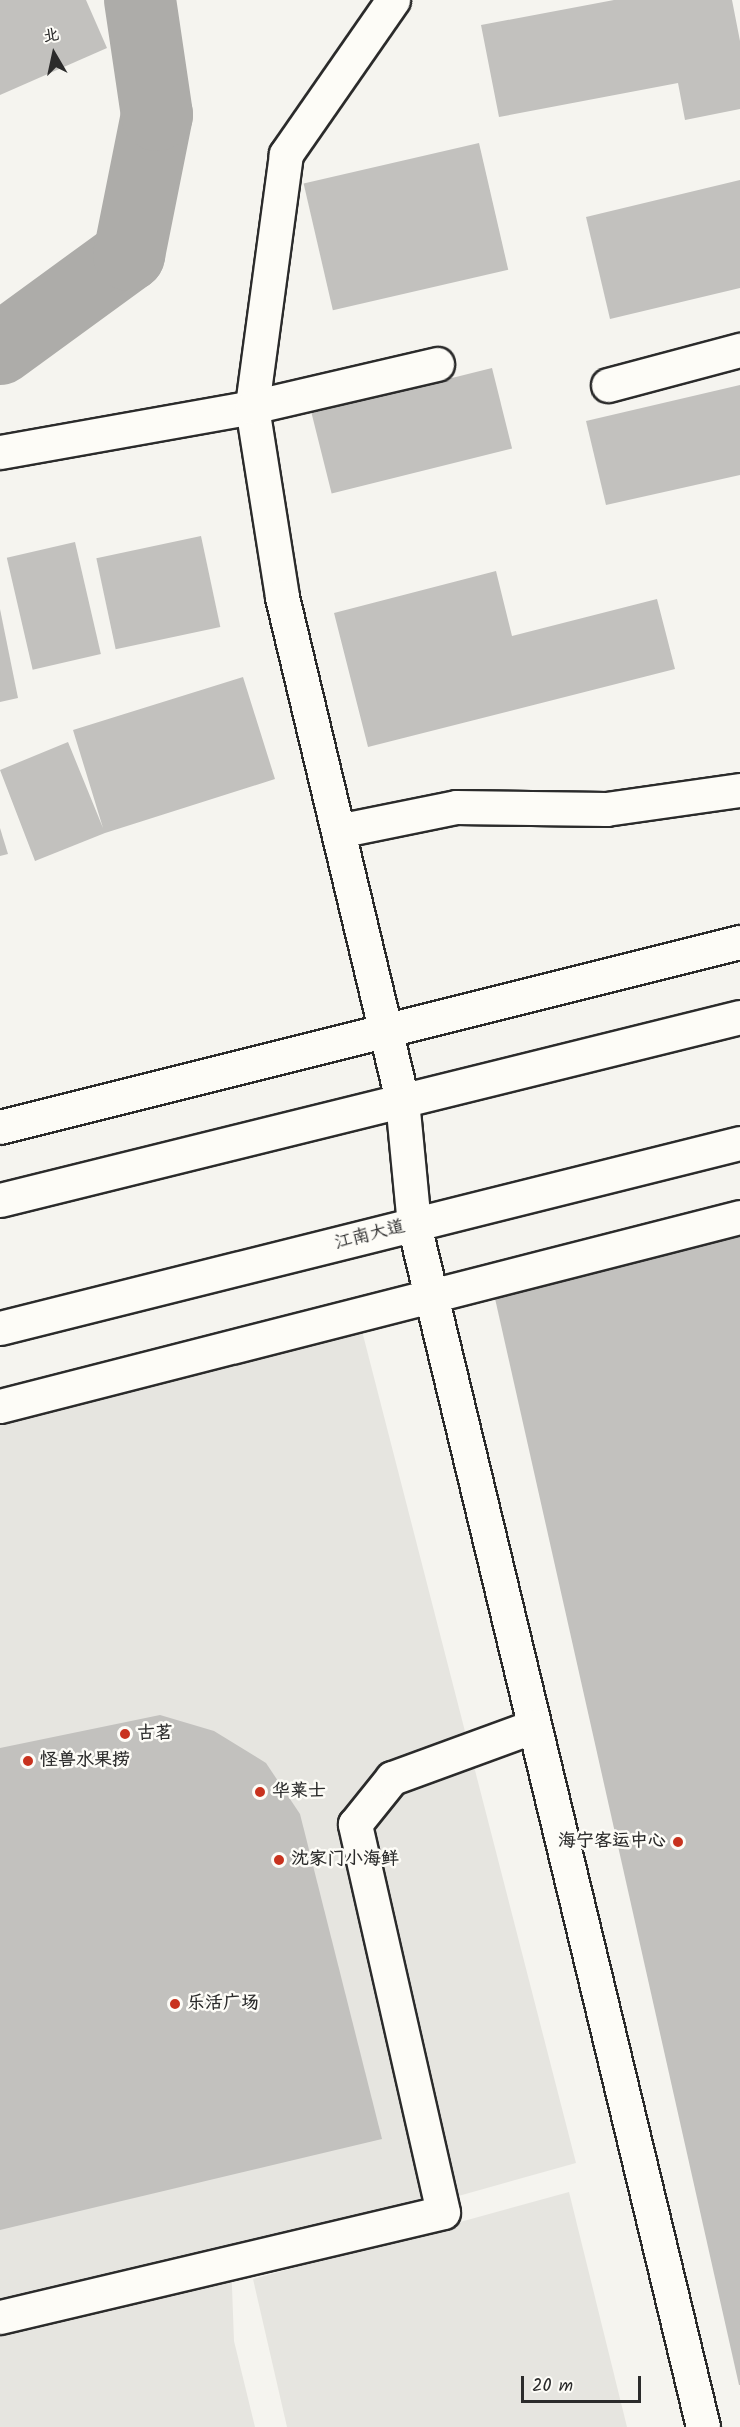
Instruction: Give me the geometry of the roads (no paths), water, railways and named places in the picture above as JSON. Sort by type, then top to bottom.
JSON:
[{"type":"main road","points":[[393,0],[286,153],[252,407],[282,597],[402,1100],[414,1225],[703,2427]]},
{"type":"main road","points":[[608,385],[740,350]]},
{"type":"main road","points":[[0,452],[252,407],[437,364]]},
{"type":"main road","points":[[338,831],[456,807],[606,809],[740,790]]},
{"type":"main road","points":[[0,1127],[740,942]]},
{"type":"main road","points":[[0,1200],[740,1017]]},
{"type":"main road","name":"江南大道","points":[[0,1328],[740,1143]]},
{"type":"main road","points":[[0,1406],[740,1217]]},
{"type":"main road","points":[[0,2316],[442,2212],[355,1824],[392,1778],[534,1726]]},
{"type":"waterway","points":[[0,349],[129,255],[157,115],[140,0]]},
{"type":"place","name":"古茗","points":[[125,1734]]},
{"type":"place","name":"怪兽水果捞","points":[[28,1761]]},
{"type":"place","name":"华莱士","points":[[260,1792]]},
{"type":"place","name":"海宁客运中心","points":[[678,1842]]},
{"type":"place","name":"沈家门小海鲜","points":[[279,1860]]},
{"type":"place","name":"乐活广场","points":[[175,2004]]}]
